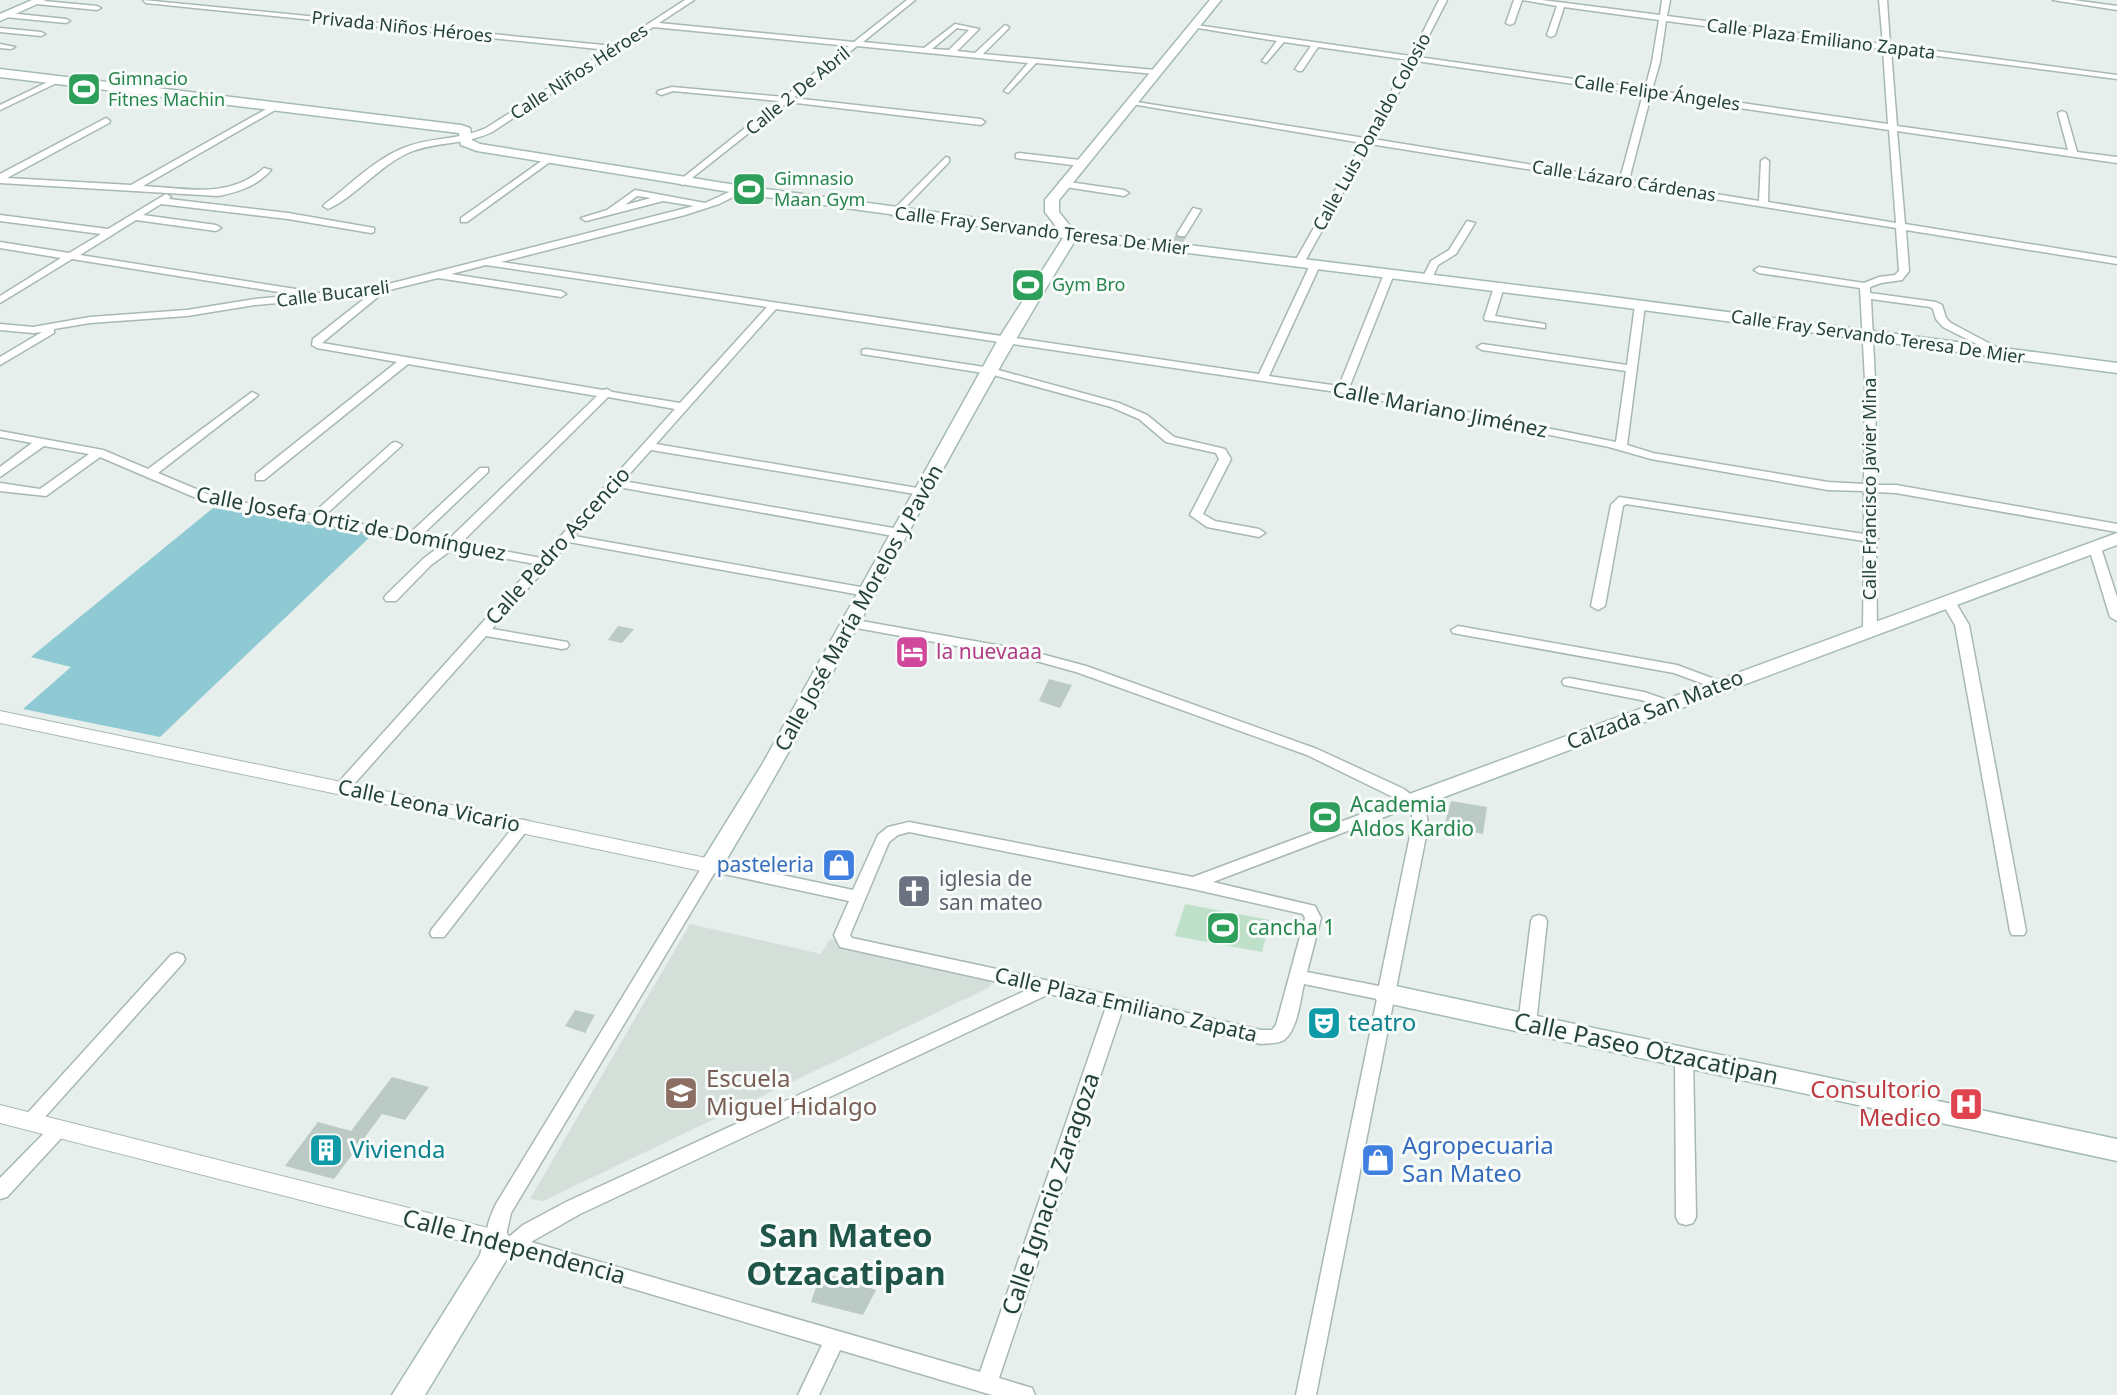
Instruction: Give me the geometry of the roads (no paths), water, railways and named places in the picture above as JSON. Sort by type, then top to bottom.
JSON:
[{"type":"main road","points":[[1071,236],[1051,208],[1052,200],[1062,184],[1216,0]]},
{"type":"main road","points":[[3,15],[36,1]]},
{"type":"main road","name":"Calle Fray Servando Teresa De Mier","points":[[3,74],[280,105],[461,129],[466,131],[466,142],[477,147],[738,191],[1071,236],[1178,242],[1299,263],[2117,368]]},
{"type":"main road","name":"Calle José María Morelos y Pavón","points":[[711,866],[774,762],[1007,338],[1071,236]]},
{"type":"main road","name":"Calzada San Mateo","points":[[1412,801],[2117,539]]},
{"type":"main road","name":"Calle Paseo Otzacatipan","points":[[1386,994],[2117,1150]]},
{"type":"main road","points":[[408,1395],[504,1243]]},
{"type":"street","name":"Calle Niños Héroes","points":[[466,142],[516,113],[690,0]]},
{"type":"street","name":"Calle 2 De Abril","points":[[683,181],[911,0]]},
{"type":"street","name":"Calle Luis Donaldo Colosio","points":[[1299,263],[1414,58],[1443,0]]},
{"type":"street","points":[[1510,23],[1518,0]]},
{"type":"street","name":"Calle Plaza Emiliano Zapata","points":[[1525,0],[2117,77]]},
{"type":"street","points":[[1624,181],[1656,62],[1666,0]]},
{"type":"street","points":[[1864,291],[1869,282],[1902,275],[1904,271],[1883,0]]},
{"type":"street","points":[[2057,0],[2117,8]]},
{"type":"street","points":[[36,1],[97,8]]},
{"type":"street","name":"Privada Niños Héroes","points":[[146,1],[616,48]]},
{"type":"street","points":[[1551,35],[1561,5]]},
{"type":"street","points":[[3,15],[66,21]]},
{"type":"street","points":[[652,25],[1155,72]]},
{"type":"street","points":[[926,50],[955,26],[975,29],[951,53]]},
{"type":"street","points":[[977,55],[1005,27]]},
{"type":"street","name":"Calle Felipe Ángeles","points":[[1196,27],[2117,160]]},
{"type":"street","points":[[0,30],[41,34]]},
{"type":"street","points":[[1266,61],[1282,39]]},
{"type":"street","points":[[1299,69],[1317,44]]},
{"type":"street","points":[[0,46],[11,47]]},
{"type":"street","points":[[1008,91],[1034,61]]},
{"type":"street","points":[[0,108],[59,80]]},
{"type":"street","points":[[661,93],[682,89],[981,122]]},
{"type":"street","name":"Calle Lázaro Cárdenas","points":[[1130,103],[2117,261]]},
{"type":"street","points":[[132,188],[280,105]]},
{"type":"street","points":[[2062,113],[2073,154]]},
{"type":"street","points":[[0,179],[106,121]]},
{"type":"street","points":[[328,206],[403,152],[420,146],[466,142]]},
{"type":"street","points":[[1019,156],[1080,163]]},
{"type":"street","points":[[464,220],[550,159]]},
{"type":"street","points":[[895,212],[946,160]]},
{"type":"street","points":[[1763,203],[1765,161]]},
{"type":"street","points":[[0,179],[218,193],[240,190],[251,185],[267,170]]},
{"type":"street","points":[[1062,184],[1124,193]]},
{"type":"street","name":"Calle Bucareli","points":[[0,327],[23,331],[109,318],[187,313],[246,303],[382,290],[706,205],[738,191]]},
{"type":"street","points":[[0,300],[73,257],[172,192]]},
{"type":"street","points":[[586,218],[664,198],[706,205]]},
{"type":"street","points":[[160,201],[288,216],[371,230]]},
{"type":"street","points":[[1178,242],[1196,210]]},
{"type":"street","points":[[135,217],[216,228]]},
{"type":"street","points":[[0,218],[111,232]]},
{"type":"street","points":[[1426,279],[1434,263],[1453,252],[1470,223]]},
{"type":"street","points":[[0,246],[324,296]]},
{"type":"street","name":"Calle Mariano Jiménez","points":[[484,262],[1263,377],[1343,390],[1621,447],[1651,456],[1828,486],[1896,489],[2117,527]]},
{"type":"street","points":[[1263,377],[1315,265]]},
{"type":"street","points":[[1759,270],[1932,304],[1938,307],[1944,322],[2006,355]]},
{"type":"street","points":[[1343,390],[1389,274]]},
{"type":"street","points":[[439,275],[561,294]]},
{"type":"street","points":[[1499,287],[1489,318],[1541,326]]},
{"type":"street","points":[[382,290],[317,341],[317,345],[684,407]]},
{"type":"street","name":"Calle Francisco Javier Mina","points":[[1864,291],[1872,539],[1870,630]]},
{"type":"street","name":"Calle Pedro Ascencio","points":[[342,788],[774,305]]},
{"type":"street","points":[[1621,447],[1640,305]]},
{"type":"street","points":[[0,362],[57,326]]},
{"type":"street","points":[[1482,347],[1632,369]]},
{"type":"street","points":[[866,352],[991,371],[1115,405],[1143,417],[1170,440],[1221,451],[1226,456],[1225,459],[1196,515],[1212,524],[1259,533]]},
{"type":"street","points":[[260,477],[404,361]]},
{"type":"street","points":[[391,598],[427,562],[452,544],[607,392]]},
{"type":"street","points":[[149,474],[252,395]]},
{"type":"street","name":"Calle Josefa Ortiz de Domínguez","points":[[0,434],[99,452],[212,500],[544,562]]},
{"type":"street","points":[[0,473],[43,441]]},
{"type":"street","points":[[313,519],[396,445]]},
{"type":"street","points":[[649,446],[923,493]]},
{"type":"street","points":[[0,487],[43,493],[99,452]]},
{"type":"street","points":[[413,537],[484,470]]},
{"type":"street","points":[[615,483],[899,533]]},
{"type":"street","points":[[1598,606],[1617,505],[1623,500],[1872,539]]},
{"type":"street","points":[[566,538],[866,592]]},
{"type":"street","points":[[2095,548],[2116,612]]},
{"type":"street","points":[[1948,601],[1962,625],[2018,931]]},
{"type":"street","points":[[850,623],[1007,651],[1081,669],[1312,752],[1361,773],[1412,801],[1421,818],[1306,1395]]},
{"type":"street","points":[[1458,630],[1677,669],[1720,686]]},
{"type":"street","points":[[483,631],[562,645]]},
{"type":"street","points":[[1569,682],[1644,696],[1668,705]]},
{"type":"street","name":"Calle Leona Vicario","points":[[0,717],[858,897]]},
{"type":"street","name":"Calzada San Mateo","points":[[1193,883],[1412,801]]},
{"type":"street","points":[[438,933],[523,825]]},
{"type":"street","name":"Calle Plaza Emiliano Zapata","points":[[909,827],[1193,883],[1309,910],[1313,918],[1284,1028],[1271,1038],[846,943],[842,935],[883,839],[892,831],[909,827]]},
{"type":"street","name":"Calle José María Morelos y Pavón","points":[[504,1243],[497,1225],[503,1210],[711,866]]},
{"type":"street","points":[[1527,1024],[1539,921]]},
{"type":"street","points":[[30,1122],[177,959]]},
{"type":"street","name":"Calle Paseo Otzacatipan","points":[[1298,977],[1386,994]]},
{"type":"street","points":[[504,1243],[573,1208],[1048,987]]},
{"type":"street","name":"Calle Ignacio Zaragoza","points":[[986,1383],[1115,1004]]},
{"type":"street","points":[[1685,1058],[1686,1217]]},
{"type":"street","name":"Calle Independencia","points":[[0,1114],[504,1243],[1025,1395]]},
{"type":"street","points":[[0,1191],[59,1129]]},
{"type":"street","points":[[807,1395],[835,1338]]},
{"type":"water","points":[[213,508],[372,535],[160,737],[23,709],[71,667],[31,657]]},
{"type":"tunnel","points":[[1177,243],[1182,234]]},
{"type":"place","name":"Gimnacio Fitnes Machin","points":[[84,89]]},
{"type":"place","name":"Gimnasio Maan Gym","points":[[749,189]]},
{"type":"place","name":"Gym Bro","points":[[1028,285]]},
{"type":"place","name":"la nuevaaa","points":[[912,652]]},
{"type":"place","name":"Academia Aldos Kardio","points":[[1325,817]]},
{"type":"place","name":"pasteleria","points":[[839,865]]},
{"type":"place","name":"iglesia de san mateo","points":[[914,891]]},
{"type":"place","name":"cancha 1","points":[[1223,928]]},
{"type":"place","name":"teatro","points":[[1324,1023]]},
{"type":"place","name":"Escuela Miguel Hidalgo","points":[[681,1093]]},
{"type":"place","name":"Consultorio Medico","points":[[1966,1104]]},
{"type":"place","name":"Vivienda","points":[[326,1150]]},
{"type":"place","name":"Agropecuaria San Mateo","points":[[1378,1160]]},
{"type":"district","name":"San Mateo Otzacatipan","points":[[846,1254]]}]
